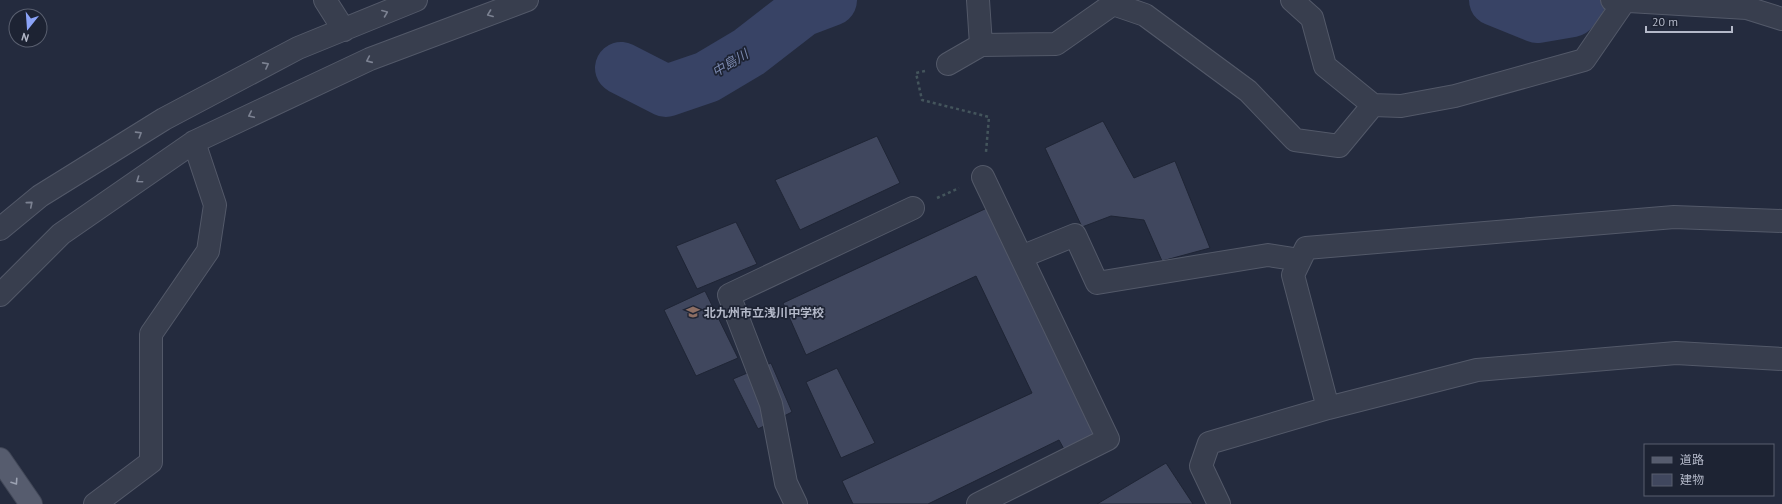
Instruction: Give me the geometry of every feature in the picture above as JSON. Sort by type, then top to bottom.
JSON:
[{"type":"main road","points":[[0,459],[31,504]]},
{"type":"street","points":[[326,0],[344,30]]},
{"type":"street","points":[[0,229],[40,196],[164,118],[298,48],[416,0]]},
{"type":"street","points":[[0,295],[61,234],[194,142],[370,59],[527,0]]},
{"type":"street","points":[[978,0],[981,46]]},
{"type":"street","points":[[1292,0],[1312,18],[1325,66],[1373,105],[1401,106],[1455,96],[1584,60],[1619,1],[1747,8],[1782,19]]},
{"type":"street","points":[[948,64],[981,46],[1056,44],[1117,2],[1145,15],[1248,91],[1295,140],[1339,146],[1373,105]]},
{"type":"street","points":[[95,504],[151,462],[151,334],[208,251],[215,205],[194,142]]},
{"type":"street","points":[[978,504],[1108,439],[983,177]]},
{"type":"street","points":[[796,504],[786,483],[771,404],[729,295],[912,208]]},
{"type":"street","points":[[1328,408],[1293,275],[1306,248],[1674,217],[1782,221]]},
{"type":"street","points":[[1021,257],[1074,236],[1097,283],[1268,255],[1300,260]]},
{"type":"street","points":[[1219,504],[1202,466],[1209,443],[1328,408],[1477,370],[1676,354],[1782,359]]},
{"type":"path","points":[[912,208],[983,177],[989,117],[922,100],[916,73],[948,64]]},
{"type":"building","points":[[1103,121],[1134,178],[1175,161],[1210,248],[1162,261],[1144,220],[1111,216],[1082,227],[1045,148]]},
{"type":"building","points":[[877,136],[900,183],[800,230],[775,180]]},
{"type":"building","points":[[1002,201],[1112,432],[1065,451],[1059,440],[928,504],[853,504],[842,481],[1032,393],[976,276],[806,355],[783,303]]},
{"type":"building","points":[[736,222],[757,264],[697,289],[676,246]]},
{"type":"building","points":[[705,291],[738,358],[696,376],[664,310]]},
{"type":"building","points":[[771,363],[792,412],[758,429],[733,379]]},
{"type":"building","points":[[837,368],[875,443],[841,458],[806,382]]},
{"type":"building","points":[[1166,463],[1193,504],[1097,504]]},
{"type":"waterway","name":"中島川","points":[[621,68],[666,91],[707,77],[749,52],[802,11],[831,0]]},
{"type":"waterway","name":"中島川","points":[[1495,0],[1537,17],[1572,11],[1580,0]]},
{"type":"place","name":"北九州市立浅川中学校","points":[[693,312]]}]
